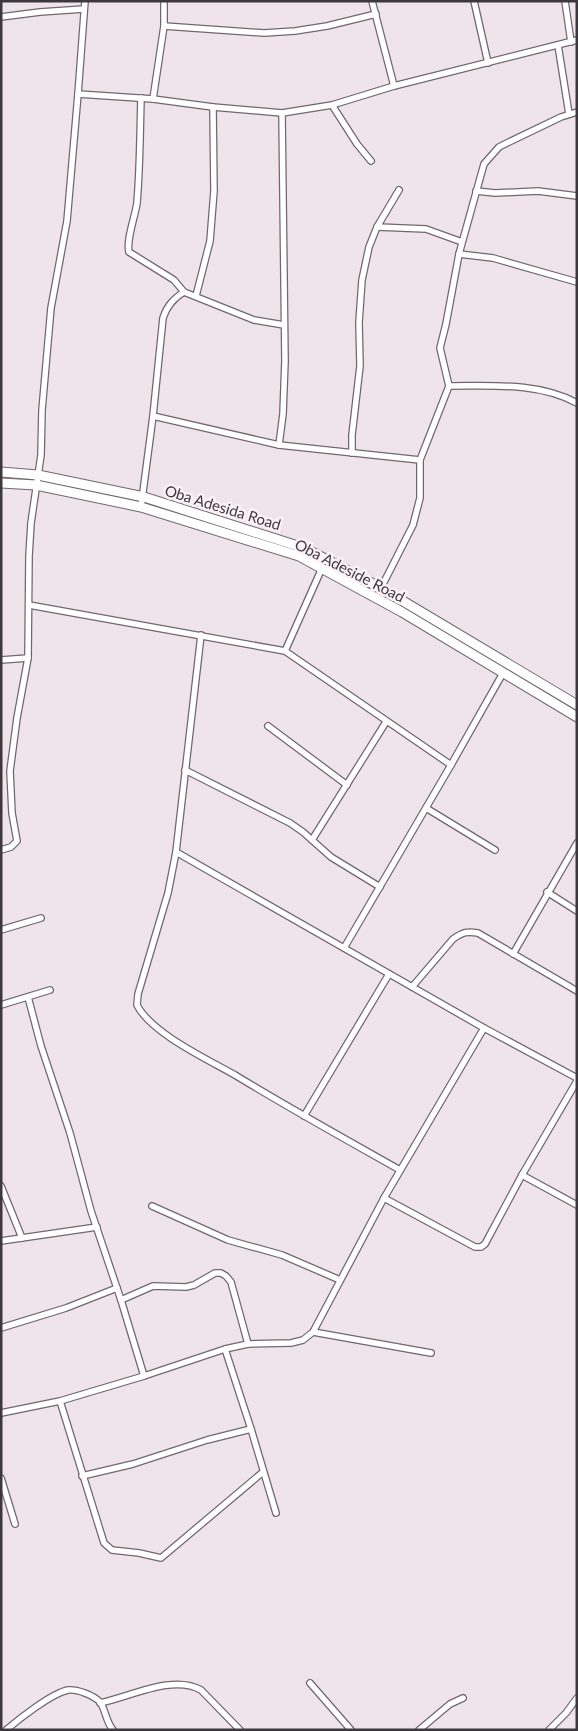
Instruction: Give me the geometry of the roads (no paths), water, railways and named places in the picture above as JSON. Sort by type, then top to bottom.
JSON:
[{"type":"main road","name":"Oba Adesida Road","points":[[1,472],[38,475],[144,497],[304,548],[381,588],[577,706]]},
{"type":"main road","name":"Oba Adeside Road","points":[[1,483],[36,485],[141,507],[299,556],[402,612],[577,717]]},
{"type":"main road","points":[[486,663],[492,655]]},
{"type":"street","points":[[1,850],[11,847],[17,841],[10,799],[10,771],[28,658],[31,523],[42,439],[42,410],[51,308],[67,221],[85,1]]},
{"type":"street","points":[[153,99],[164,26],[164,1]]},
{"type":"street","points":[[372,1],[394,86]]},
{"type":"street","points":[[474,1],[488,63]]},
{"type":"street","points":[[78,94],[153,99],[282,114],[332,105],[394,86],[574,41],[565,1]]},
{"type":"street","points":[[1,17],[84,9]]},
{"type":"street","points":[[164,26],[264,33],[319,27],[376,14]]},
{"type":"street","points":[[558,45],[569,114]]},
{"type":"street","points":[[141,98],[138,187],[136,210],[127,246],[129,252],[174,280],[184,292],[247,317],[284,326]]},
{"type":"street","points":[[332,105],[357,144],[371,161]]},
{"type":"street","points":[[196,296],[210,240],[214,192],[213,107]]},
{"type":"street","points":[[381,588],[414,526],[420,498],[420,460],[450,386],[440,348],[459,254],[484,164],[499,148],[569,114],[577,112]]},
{"type":"street","points":[[280,445],[285,391],[282,114]]},
{"type":"street","points":[[352,453],[352,434],[360,366],[359,322],[362,280],[369,247],[377,227],[399,190]]},
{"type":"street","points":[[476,191],[496,193],[538,191],[577,196]]},
{"type":"street","points":[[377,227],[426,229],[462,242]]},
{"type":"street","points":[[459,254],[493,258],[577,282]]},
{"type":"street","points":[[141,507],[144,497],[163,318],[167,307],[175,297],[184,292]]},
{"type":"street","points":[[450,386],[534,388],[561,395],[577,403]]},
{"type":"street","points":[[153,416],[280,445],[420,460]]},
{"type":"street","points":[[285,651],[322,568]]},
{"type":"street","points":[[29,606],[285,651],[451,765]]},
{"type":"street","points":[[201,635],[176,852],[168,893],[138,994],[137,1005],[146,1018],[173,1039],[400,1170]]},
{"type":"street","points":[[1,660],[28,658]]},
{"type":"street","points":[[344,948],[503,673]]},
{"type":"street","points":[[312,840],[386,722]]},
{"type":"street","points":[[268,726],[347,785]]},
{"type":"street","points":[[185,770],[290,823],[331,857],[380,887]]},
{"type":"street","points":[[426,808],[495,850]]},
{"type":"street","points":[[513,954],[547,892],[577,843]]},
{"type":"street","points":[[176,852],[577,1080],[485,1244],[480,1247],[474,1247],[384,1198]]},
{"type":"street","points":[[547,892],[577,910]]},
{"type":"street","points":[[1,930],[41,918]]},
{"type":"street","points":[[412,987],[454,938],[462,932],[468,931],[478,933],[577,991]]},
{"type":"street","points":[[304,1116],[389,974]]},
{"type":"street","points":[[1,1005],[50,990]]},
{"type":"street","points":[[28,997],[41,1046],[70,1133],[97,1227],[144,1376]]},
{"type":"street","points":[[1,1412],[60,1401],[225,1349],[248,1344],[304,1340],[313,1332],[384,1198],[484,1028]]},
{"type":"street","points":[[522,1175],[577,1205]]},
{"type":"street","points":[[1,1186],[22,1238]]},
{"type":"street","points":[[152,1206],[228,1240],[282,1255],[340,1280]]},
{"type":"street","points":[[1,1241],[97,1227]]},
{"type":"street","points":[[121,1300],[153,1286],[186,1287],[194,1285],[215,1273],[221,1273],[230,1282],[248,1344]]},
{"type":"street","points":[[1,1328],[49,1314],[117,1288]]},
{"type":"street","points":[[313,1332],[431,1353]]},
{"type":"street","points":[[225,1349],[252,1428],[276,1513]]},
{"type":"street","points":[[60,1401],[104,1543],[109,1548],[161,1558],[263,1472]]},
{"type":"street","points":[[82,1476],[132,1464],[198,1442],[252,1428]]},
{"type":"street","points":[[1,1478],[15,1524]]},
{"type":"street","points":[[310,1683],[351,1730]]},
{"type":"street","points":[[100,1703],[164,1686],[194,1686],[201,1690],[240,1730]]},
{"type":"street","points":[[10,1728],[52,1697],[69,1690],[84,1693],[100,1703],[113,1730]]},
{"type":"street","points":[[419,1730],[450,1704],[463,1698]]},
{"type":"street","points":[[549,1730],[577,1698]]}]
